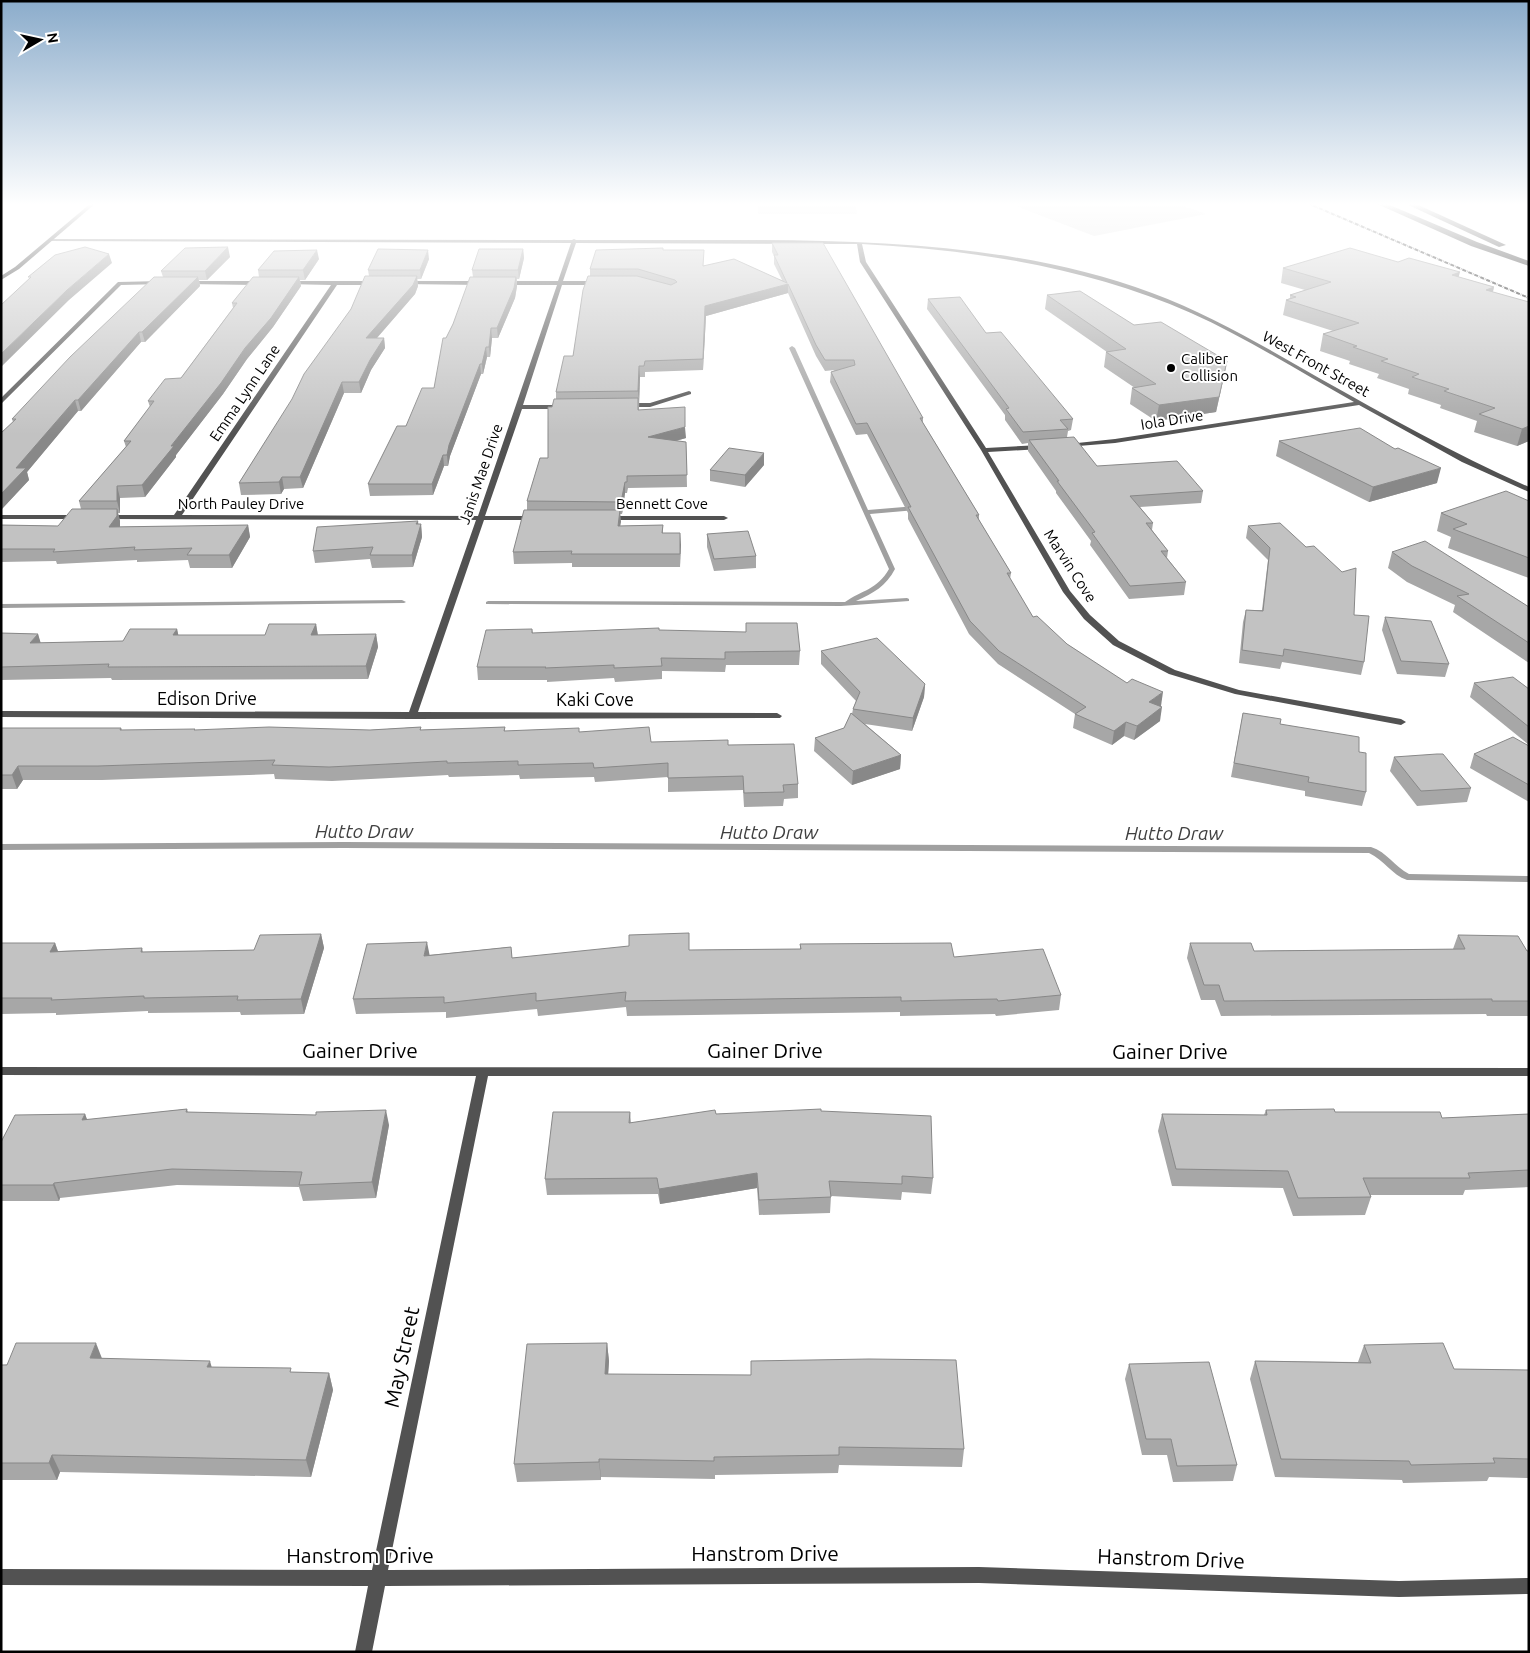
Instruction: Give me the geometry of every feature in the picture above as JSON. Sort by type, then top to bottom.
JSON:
[{"type":"street","name":"Janis Mae Drive","points":[[412,716],[519,407],[559,280]]},
{"type":"street","name":"Marvin Cove","points":[[875,280],[984,450],[1067,592],[1087,617],[1116,643],[1172,672],[1238,692],[1401,722]]},
{"type":"street","name":"West Front Street","points":[[1104,280],[1144,292],[1217,323],[1455,456],[1529,490]]},
{"type":"street","points":[[500,283],[603,282]]},
{"type":"street","points":[[3,399],[120,283],[169,283]]},
{"type":"street","points":[[179,283],[267,283]]},
{"type":"street","points":[[276,283],[384,283]]},
{"type":"street","name":"Emma Lynn Lane","points":[[176,518],[335,283]]},
{"type":"street","points":[[393,283],[490,283]]},
{"type":"street","points":[[622,406],[650,405],[689,393]]},
{"type":"street","name":"Iola Drive","points":[[1064,446],[1116,441],[1362,403]]},
{"type":"street","points":[[519,407],[575,406]]},
{"type":"street","points":[[984,450],[1047,447]]},
{"type":"street","points":[[1,517],[89,517]]},
{"type":"street","name":"North Pauley Drive","points":[[98,517],[480,518]]},
{"type":"street","points":[[480,518],[548,518]]},
{"type":"street","name":"Bennett Cove","points":[[597,518],[724,518]]},
{"type":"street","name":"Edison Drive","points":[[1,714],[412,716]]},
{"type":"street","name":"Kaki Cove","points":[[412,716],[777,716]]},
{"type":"street","name":"May Street","points":[[363,1652],[483,1071]]},
{"type":"street","name":"Gainer Drive","points":[[1,1072],[1529,1072]]},
{"type":"street","name":"Hanstrom Drive","points":[[1,1577],[378,1578],[979,1575],[1399,1589],[1529,1586]]},
{"type":"building","points":[[28,280],[79,280],[1,354],[1,305]]},
{"type":"building","points":[[151,280],[195,280],[142,332],[139,332],[78,400],[75,400],[16,468],[26,468],[1,494],[1,433],[16,419],[12,419],[70,357]]},
{"type":"building","points":[[250,280],[297,280],[271,318],[245,348],[221,383],[171,446],[174,446],[142,485],[117,486],[117,501],[79,501],[131,441],[124,441],[154,401],[148,401],[165,379],[181,378],[237,303],[232,303]]},
{"type":"building","points":[[363,280],[415,280],[413,285],[366,338],[384,338],[359,382],[342,382],[300,477],[282,477],[279,482],[239,483],[292,399],[304,374],[351,309]]},
{"type":"building","points":[[469,280],[515,280],[497,328],[491,328],[489,347],[486,347],[482,364],[480,364],[449,445],[447,455],[443,455],[432,484],[368,484],[397,426],[406,426],[422,388],[434,388],[443,338],[446,338]]},
{"type":"building","points":[[587,280],[653,280],[671,285],[677,282],[675,280],[781,280],[787,283],[786,280],[844,280],[923,418],[920,418],[979,515],[976,515],[1011,573],[1007,573],[1033,617],[1037,616],[1067,644],[1127,683],[1132,679],[1163,692],[1149,702],[1162,707],[1137,726],[1126,722],[1114,731],[1075,714],[1086,707],[999,651],[970,621],[908,507],[911,507],[867,423],[856,424],[831,372],[855,365],[854,360],[825,360],[816,345],[788,284],[705,306],[703,359],[645,361],[644,366],[639,366],[638,391],[556,392],[564,356],[573,356],[583,290]]},
{"type":"building","points":[[1325,280],[1470,280],[1494,287],[1486,290],[1529,302],[1529,426],[1522,429],[1479,414],[1495,408],[1444,391],[1449,389],[1412,377],[1419,374],[1381,361],[1388,359],[1323,334],[1359,323],[1286,300],[1296,297],[1290,295],[1331,282]]},
{"type":"building","points":[[1080,291],[1134,325],[1161,322],[1227,361],[1219,397],[1159,405],[1132,388],[1156,384],[1106,352],[1126,349],[1047,295]]},
{"type":"building","points":[[960,297],[986,333],[1001,332],[1073,419],[1060,420],[1068,429],[1023,432],[1006,409],[1009,408],[928,299]]},
{"type":"building","points":[[638,398],[638,410],[685,407],[685,427],[648,437],[686,442],[687,475],[627,476],[621,502],[527,501],[540,458],[548,458],[548,407],[552,407],[554,399]]},
{"type":"building","points":[[1360,428],[1395,449],[1398,448],[1441,468],[1373,487],[1279,441]]},
{"type":"building","points":[[1074,437],[1097,466],[1177,461],[1203,491],[1130,496],[1153,523],[1146,523],[1168,551],[1161,551],[1186,582],[1130,586],[1092,533],[1095,532],[1029,440]]},
{"type":"building","points":[[729,448],[764,453],[745,475],[710,470]]},
{"type":"building","points":[[1506,491],[1529,501],[1529,558],[1453,529],[1467,524],[1441,513]]},
{"type":"building","points":[[72,509],[117,509],[117,516],[109,527],[248,525],[229,555],[187,555],[192,548],[134,550],[135,547],[53,552],[55,549],[1,549],[1,525],[58,526]]},
{"type":"building","points":[[524,510],[620,510],[618,526],[663,525],[662,533],[680,533],[680,554],[571,554],[572,551],[513,552]]},
{"type":"building","points":[[418,521],[416,524],[421,524],[412,555],[370,555],[373,547],[313,551],[317,527]]},
{"type":"building","points":[[1280,523],[1306,547],[1314,546],[1342,572],[1356,568],[1354,615],[1369,616],[1364,662],[1284,649],[1283,656],[1242,650],[1246,610],[1263,611],[1270,548],[1248,526]]},
{"type":"building","points":[[748,531],[756,556],[714,559],[707,534]]},
{"type":"building","points":[[1425,541],[1529,607],[1529,643],[1457,596],[1469,594],[1412,566],[1392,552]]},
{"type":"building","points":[[1385,617],[1431,621],[1449,664],[1401,661]]},
{"type":"building","points":[[746,623],[797,623],[800,651],[725,652],[725,659],[661,658],[662,666],[614,668],[614,665],[545,668],[477,667],[486,630],[532,629],[532,633],[659,628],[659,630],[746,632]]},
{"type":"building","points":[[269,624],[316,624],[311,635],[376,634],[366,666],[108,667],[109,664],[1,667],[1,633],[38,634],[30,643],[123,641],[130,629],[177,629],[173,635],[265,635]]},
{"type":"building","points":[[877,638],[925,684],[913,718],[853,709],[860,692],[821,651]]},
{"type":"building","points":[[1513,677],[1529,689],[1529,727],[1474,683]]},
{"type":"building","points":[[851,713],[901,755],[853,771],[815,738],[844,728]]},
{"type":"building","points":[[1243,713],[1281,719],[1280,724],[1359,737],[1359,752],[1366,753],[1366,792],[1308,782],[1309,777],[1234,763]]},
{"type":"building","points":[[269,727],[370,730],[421,727],[420,730],[505,727],[504,731],[579,728],[579,732],[649,727],[651,742],[728,740],[728,745],[794,744],[798,784],[783,785],[784,792],[744,793],[743,776],[668,778],[668,763],[594,768],[593,763],[518,765],[518,761],[447,763],[447,761],[329,767],[272,765],[275,760],[98,766],[18,766],[12,775],[1,775],[1,728],[194,730]]},
{"type":"building","points":[[1513,737],[1529,746],[1529,785],[1474,754]]},
{"type":"building","points":[[1443,754],[1471,788],[1421,791],[1394,757]]},
{"type":"building","points":[[689,933],[689,950],[801,949],[800,944],[951,943],[954,957],[1043,949],[1061,995],[998,1001],[997,999],[901,1001],[901,997],[625,1001],[626,992],[536,1001],[536,993],[444,1003],[444,997],[353,999],[367,944],[427,942],[424,956],[511,947],[512,958],[629,946],[629,935]]},
{"type":"building","points":[[321,934],[301,999],[237,1000],[238,996],[144,998],[144,996],[51,1000],[52,998],[1,998],[1,943],[55,943],[50,952],[142,948],[141,952],[254,950],[260,935]]},
{"type":"building","points":[[1458,935],[1518,936],[1527,951],[1529,951],[1529,1001],[1492,1001],[1492,999],[1224,1001],[1219,985],[1204,985],[1190,943],[1251,943],[1254,951],[1465,949]]},
{"type":"building","points":[[187,1109],[186,1112],[316,1115],[316,1112],[386,1110],[372,1182],[299,1185],[302,1172],[172,1169],[54,1183],[53,1185],[1,1185],[1,1142],[15,1115],[85,1114],[82,1120]]},
{"type":"building","points":[[821,1109],[821,1111],[931,1116],[933,1178],[902,1176],[902,1184],[829,1181],[831,1197],[759,1200],[757,1173],[659,1189],[657,1178],[545,1179],[553,1112],[630,1112],[629,1123],[715,1110],[716,1114]]},
{"type":"building","points":[[1334,1109],[1335,1112],[1440,1112],[1442,1118],[1529,1114],[1529,1170],[1468,1173],[1470,1178],[1363,1178],[1371,1197],[1298,1198],[1288,1171],[1176,1169],[1162,1114],[1267,1115],[1266,1110]]},
{"type":"building","points":[[16,1343],[96,1343],[90,1358],[210,1361],[207,1367],[291,1368],[290,1372],[329,1373],[306,1460],[52,1455],[49,1463],[1,1463],[1,1365],[7,1365]]},
{"type":"building","points":[[607,1343],[605,1374],[751,1375],[751,1361],[956,1360],[964,1449],[839,1447],[839,1455],[714,1457],[714,1461],[599,1459],[599,1462],[514,1464],[527,1344]]},
{"type":"building","points":[[1443,1343],[1454,1369],[1529,1370],[1529,1459],[1493,1458],[1495,1463],[1411,1465],[1409,1461],[1281,1459],[1255,1361],[1371,1363],[1364,1345]]},
{"type":"building","points":[[1209,1362],[1237,1465],[1177,1466],[1171,1439],[1146,1439],[1129,1364]]},
{"type":"waterway","points":[[792,348],[866,512]]},
{"type":"waterway","points":[[866,512],[916,508]]},
{"type":"waterway","points":[[848,602],[879,586],[884,582],[892,569],[866,512]]},
{"type":"waterway","points":[[488,603],[841,604],[907,600]]},
{"type":"waterway","points":[[1,606],[402,602]]},
{"type":"waterway","name":"Hutto Draw","points":[[1,847],[343,845],[1371,850],[1381,855],[1397,871],[1407,877],[1529,879]]},
{"type":"railway","points":[[1487,280],[1529,298]]},
{"type":"place","name":"Caliber Collision","points":[[1171,368]]}]
